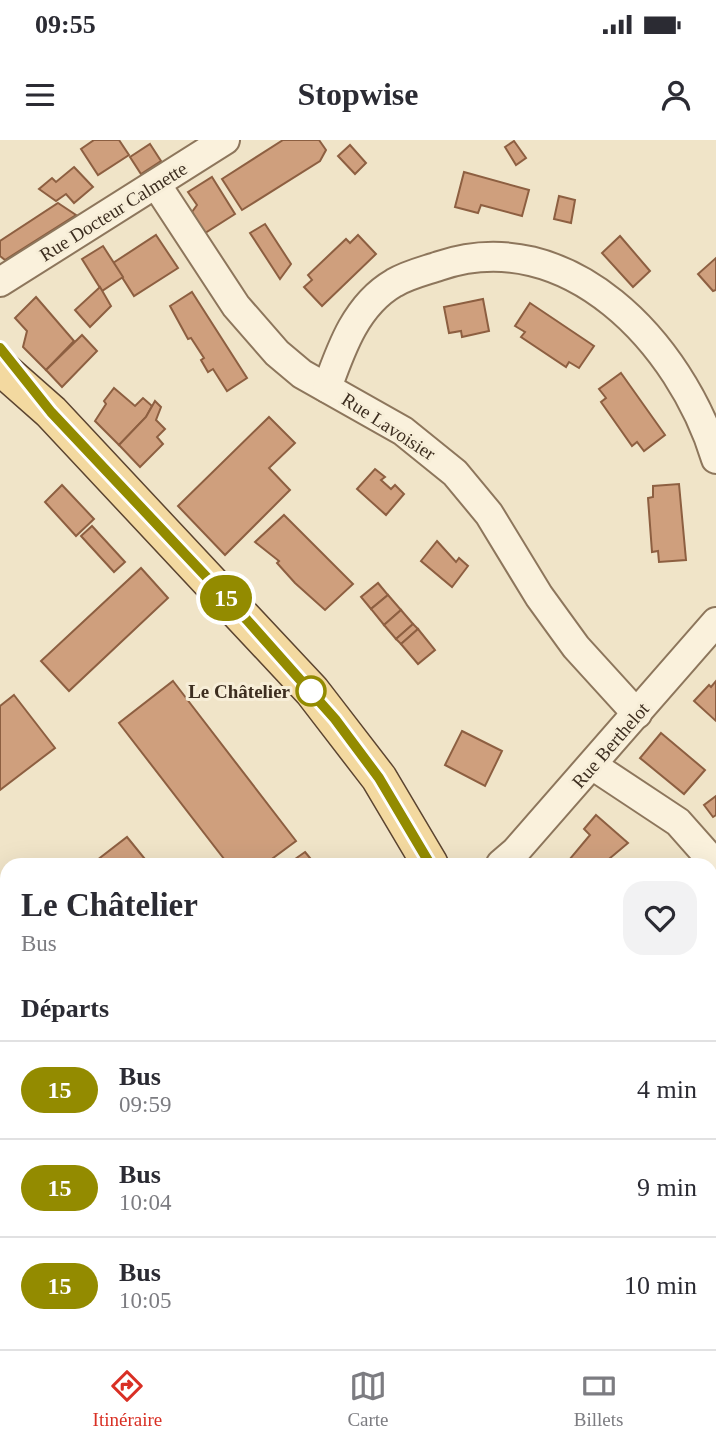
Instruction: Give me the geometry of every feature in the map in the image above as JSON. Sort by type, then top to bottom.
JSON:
[{"type":"main road","points":[[0,348],[51,412],[327,709],[379,778],[426,858]]},
{"type":"main road","points":[[0,367],[51,412]]},
{"type":"street","name":"Rue Docteur Calmette","points":[[0,282],[225,140]]},
{"type":"street","name":"Rue Lavoisier","points":[[156,184],[245,317],[291,366],[410,436],[455,473],[489,514],[569,638],[636,714]]},
{"type":"street","points":[[327,388],[355,322],[392,283],[462,259],[517,257],[544,264],[578,279],[640,327],[688,393],[716,459]]},
{"type":"street","name":"Rue Berthelot","points":[[507,858],[592,765],[716,622]]},
{"type":"street","points":[[592,765],[710,846]]},
{"type":"building","points":[[94,140],[119,140],[129,155],[98,175],[81,149]]},
{"type":"building","points":[[283,140],[319,140],[326,150],[320,161],[242,210],[222,179]]},
{"type":"building","points":[[514,141],[526,158],[516,165],[505,147]]},
{"type":"building","points":[[150,144],[161,161],[141,174],[130,157]]},
{"type":"building","points":[[350,145],[366,163],[355,174],[338,156]]},
{"type":"building","points":[[74,167],[93,187],[74,203],[66,194],[56,201],[39,189],[52,178],[56,182]]},
{"type":"building","points":[[464,172],[529,190],[522,216],[481,205],[478,213],[455,207]]},
{"type":"building","points":[[212,177],[235,214],[205,233],[192,212],[197,205],[188,192]]},
{"type":"building","points":[[559,196],[575,200],[571,223],[554,219]]},
{"type":"building","points":[[58,203],[76,215],[5,260],[0,256],[0,241]]},
{"type":"building","points":[[265,224],[291,264],[280,279],[250,233]]},
{"type":"building","points":[[156,235],[178,268],[134,296],[113,263]]},
{"type":"building","points":[[358,235],[376,254],[322,306],[304,287],[312,280],[308,275],[346,239],[350,243]]},
{"type":"building","points":[[620,236],[650,271],[633,287],[602,253]]},
{"type":"building","points":[[103,246],[123,277],[102,291],[82,259]]},
{"type":"building","points":[[716,258],[716,290],[713,291],[698,274]]},
{"type":"building","points":[[100,287],[111,306],[90,327],[75,310]]},
{"type":"building","points":[[192,292],[247,378],[227,391],[213,369],[208,372],[201,360],[204,358],[191,338],[188,339],[170,306]]},
{"type":"building","points":[[36,297],[74,341],[46,370],[23,347],[27,331],[15,318]]},
{"type":"building","points":[[483,299],[489,331],[462,337],[461,331],[449,333],[444,307]]},
{"type":"building","points":[[530,303],[594,346],[579,368],[569,362],[566,367],[521,337],[525,332],[515,326]]},
{"type":"building","points":[[82,335],[97,351],[62,387],[46,370]]},
{"type":"building","points":[[621,373],[665,435],[644,451],[637,442],[632,446],[601,402],[606,398],[599,389]]},
{"type":"building","points":[[114,388],[135,406],[143,398],[152,406],[146,417],[119,445],[95,421],[106,404],[104,401]]},
{"type":"building","points":[[155,401],[161,407],[156,420],[165,429],[157,437],[163,444],[140,467],[119,445],[146,417]]},
{"type":"building","points":[[269,417],[295,443],[269,468],[290,490],[225,555],[178,506]]},
{"type":"building","points":[[375,469],[385,477],[381,480],[391,489],[395,485],[404,494],[386,515],[357,489]]},
{"type":"building","points":[[679,484],[686,560],[659,562],[658,551],[652,552],[648,498],[653,497],[653,486]]},
{"type":"building","points":[[62,485],[94,519],[76,536],[45,502]]},
{"type":"building","points":[[284,515],[353,584],[325,610],[295,583],[277,563],[279,561],[255,542]]},
{"type":"building","points":[[92,526],[125,562],[114,572],[81,536]]},
{"type":"building","points":[[437,541],[456,562],[459,558],[468,566],[452,587],[421,561]]},
{"type":"building","points":[[141,568],[168,598],[69,691],[41,661]]},
{"type":"building","points":[[378,583],[388,595],[371,609],[361,597]]},
{"type":"building","points":[[388,595],[401,610],[384,625],[371,609]]},
{"type":"building","points":[[401,610],[413,624],[396,639],[384,625]]},
{"type":"building","points":[[413,624],[418,629],[401,644],[396,639]]},
{"type":"building","points":[[418,629],[435,650],[418,664],[401,644]]},
{"type":"building","points":[[173,681],[296,841],[273,858],[223,858],[119,723]]},
{"type":"building","points":[[716,681],[716,721],[694,701]]},
{"type":"building","points":[[14,695],[55,748],[0,790],[0,706]]},
{"type":"building","points":[[462,731],[502,751],[485,786],[445,765]]},
{"type":"building","points":[[661,733],[705,770],[684,794],[640,758]]},
{"type":"building","points":[[716,796],[716,815],[713,817],[704,805]]},
{"type":"building","points":[[596,815],[628,843],[610,858],[571,858],[590,835],[584,829]]},
{"type":"building","points":[[127,837],[144,858],[100,858]]},
{"type":"building","points":[[305,852],[310,858],[296,858]]},
{"type":"bus line","name":"15","points":[[0,348],[51,412],[290,666],[335,719],[379,778],[427,858]]},
{"type":"place","name":"Le Châtelier","points":[[311,691]]}]
